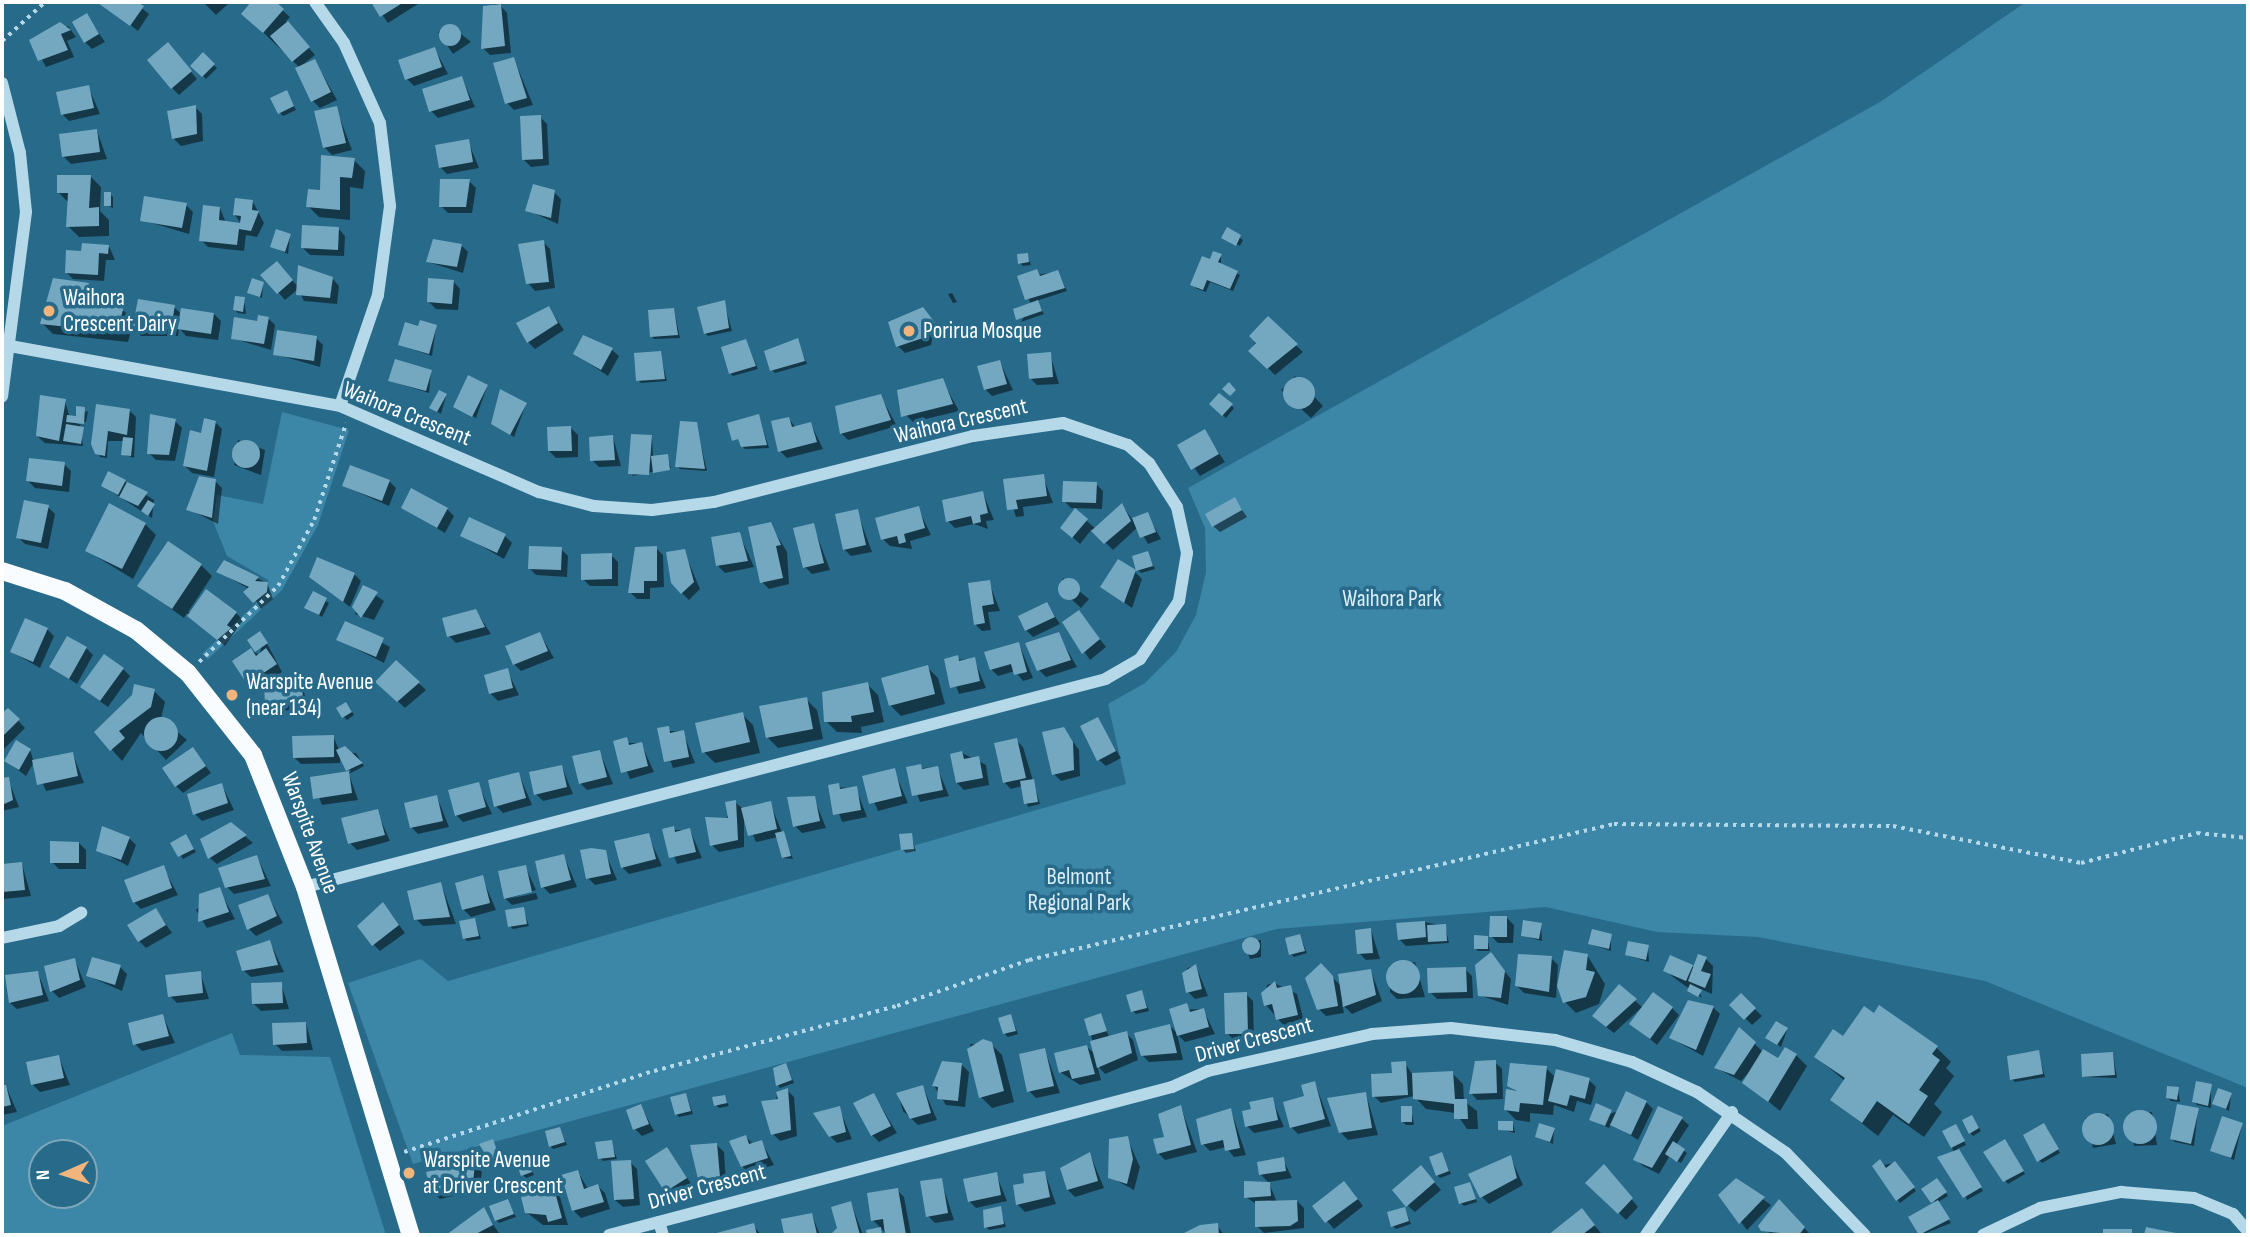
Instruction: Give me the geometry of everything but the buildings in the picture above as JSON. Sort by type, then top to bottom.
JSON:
[{"type":"main road","name":"Warspite Avenue","points":[[2,571],[93,604],[188,673],[253,755],[305,887],[411,1235]]},
{"type":"street","points":[[315,2],[344,43],[380,123],[390,206],[378,295],[345,407]]},
{"type":"street","points":[[2,83],[20,153],[26,212],[2,396]]},
{"type":"street","name":"Waihora Crescent","points":[[10,346],[345,407],[539,492],[594,506],[652,510],[713,502],[1019,426],[1080,424],[1118,439],[1149,463],[1180,515],[1187,566],[1179,601],[1151,646],[1095,683],[305,887]]},
{"type":"street","points":[[2,938],[60,926],[81,913]]},
{"type":"street","name":"Driver Crescent","points":[[609,1235],[1172,1087],[1208,1071],[1401,1030],[1478,1030],[1555,1040],[1632,1062],[1732,1112],[1814,1178],[1865,1235]]},
{"type":"street","points":[[1646,1235],[1732,1112]]},
{"type":"street","points":[[1983,1235],[2040,1208],[2121,1192],[2175,1193],[2233,1214],[2248,1216]]},
{"type":"street","points":[[2233,1214],[2248,1231]]},
{"type":"street","points":[[659,1222],[663,1235]]},
{"type":"path","points":[[2,41],[45,2]]},
{"type":"path","points":[[188,673],[278,586],[314,520],[345,407]]},
{"type":"path","points":[[388,1157],[654,1071],[897,1006],[1029,960],[1614,824],[1893,826],[2081,863],[2197,833],[2248,838]]},
{"type":"green space","points":[[2026,2],[2248,2],[2248,1088],[1985,981],[1758,937],[1657,932],[1546,907],[1277,929],[413,1164],[348,983],[421,959],[448,981],[1126,784],[1108,704],[1145,683],[1176,652],[1196,615],[1206,572],[1205,528],[1188,488],[1880,102]]},
{"type":"green space","points":[[282,412],[349,430],[318,525],[282,590],[208,659],[202,654],[269,591],[268,580],[227,556],[213,521],[217,495],[263,504]]},
{"type":"green space","points":[[232,1033],[240,1055],[330,1057],[386,1235],[2,1235],[2,1126]]},
{"type":"place","name":"Waihora Crescent Dairy","points":[[49,311]]},
{"type":"place","name":"Porirua Mosque","points":[[909,331]]},
{"type":"place","name":"Warspite Avenue (near 134)","points":[[232,695]]},
{"type":"place","name":"Warspite Avenue at Driver Crescent","points":[[409,1173]]},
{"type":"park label","name":"Waihora Park","points":[[1392,599]]},
{"type":"park label","name":"Belmont Regional Park","points":[[1079,890]]}]
